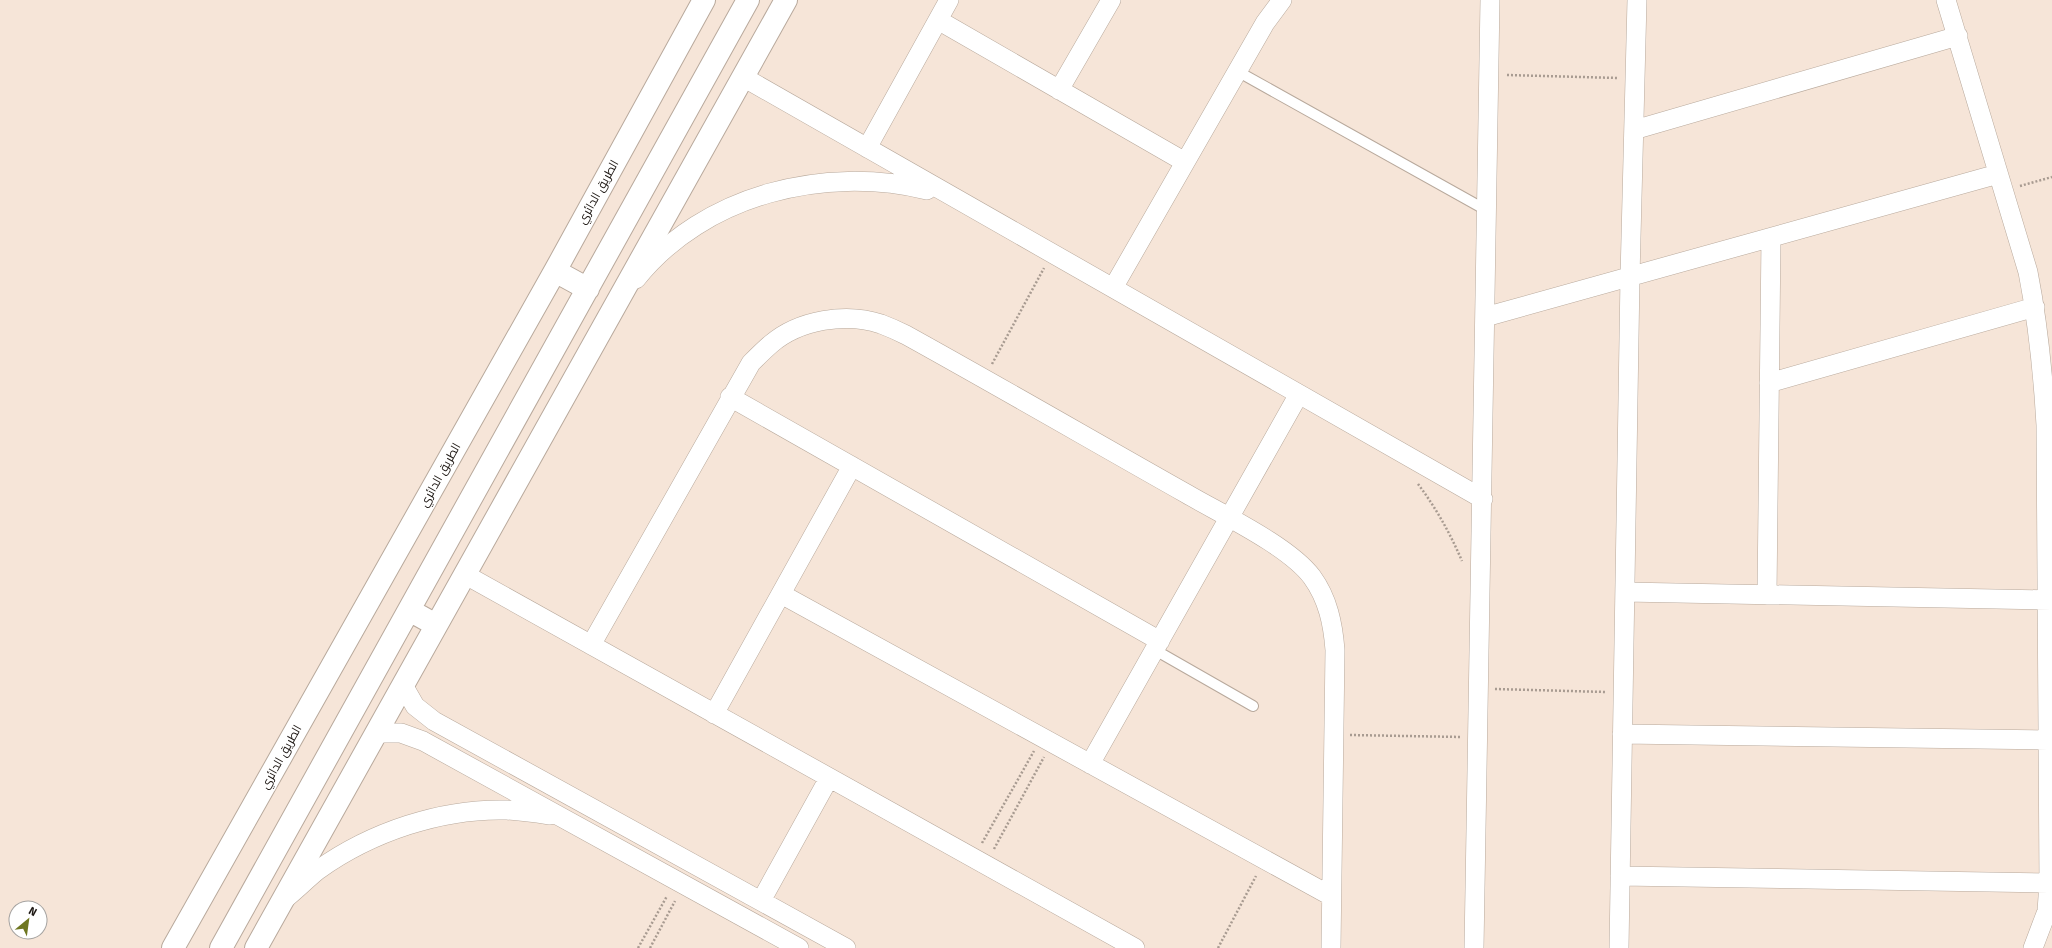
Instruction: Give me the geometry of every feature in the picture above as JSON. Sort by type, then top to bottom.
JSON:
[{"type":"main road","name":"الطريق الدائري","points":[[173,948],[555,271],[704,0]]},
{"type":"main road","points":[[221,948],[748,0]]},
{"type":"main road","points":[[256,948],[377,733],[613,306],[786,0]]},
{"type":"main road","points":[[555,271],[588,289]]},
{"type":"main road","points":[[409,610],[436,626]]},
{"type":"street","points":[[867,148],[949,0]]},
{"type":"street","points":[[1059,90],[1111,0]]},
{"type":"street","points":[[1113,288],[1264,23],[1282,0]]},
{"type":"street","points":[[1474,948],[1483,499],[1490,0]]},
{"type":"street","points":[[1619,948],[1630,277],[1637,0]]},
{"type":"street","points":[[1946,0],[2028,272],[2035,307],[2044,383],[2049,600],[2049,883],[2047,911],[2033,948]]},
{"type":"street","points":[[938,20],[1185,162]]},
{"type":"street","points":[[1634,130],[1958,36]]},
{"type":"street","points":[[743,77],[1483,499]]},
{"type":"street","points":[[613,306],[643,270],[678,238],[719,213],[762,194],[808,183],[856,180],[904,184],[950,195]]},
{"type":"street","points":[[1485,316],[1771,238],[2001,182]]},
{"type":"street","points":[[1767,595],[1771,238]]},
{"type":"street","points":[[1769,383],[2035,307]]},
{"type":"street","points":[[591,645],[730,397],[751,363],[771,343],[796,329],[823,321],[852,319],[880,324],[906,335],[984,378],[1229,518],[1294,558],[1312,576],[1325,599],[1333,624],[1335,650],[1331,948]]},
{"type":"street","points":[[1090,764],[1299,394]]},
{"type":"street","points":[[730,397],[852,466],[1157,645]]},
{"type":"street","points":[[714,714],[852,466]]},
{"type":"street","points":[[464,574],[1135,948]]},
{"type":"street","points":[[1625,592],[2049,600]]},
{"type":"street","points":[[781,594],[1331,896]]},
{"type":"street","points":[[403,684],[415,706],[434,721],[761,901],[826,943],[846,948]]},
{"type":"street","points":[[377,733],[401,733],[423,741],[799,948]]},
{"type":"street","points":[[1622,734],[2048,740]]},
{"type":"street","points":[[761,901],[829,778]]},
{"type":"street","points":[[281,903],[318,870],[361,844],[408,825],[456,814],[507,810],[557,815]]},
{"type":"street","points":[[1620,876],[2049,883]]},
{"type":"lane","points":[[1237,71],[1486,210]]},
{"type":"lane","points":[[1157,645],[1253,706]]},
{"type":"path","points":[[1488,74],[1635,79]]},
{"type":"path","points":[[2001,182],[2052,177]]},
{"type":"path","points":[[984,378],[1051,253]]},
{"type":"path","points":[[1416,481],[1433,503],[1453,539],[1463,565]]},
{"type":"path","points":[[1479,689],[1623,692]]},
{"type":"path","points":[[1334,735],[1478,738]]},
{"type":"path","points":[[980,862],[1047,740]]},
{"type":"path","points":[[980,862],[1047,740]]},
{"type":"path","points":[[1218,948],[1265,859]]},
{"type":"path","points":[[638,948],[680,882]]},
{"type":"path","points":[[650,948],[680,882]]}]
